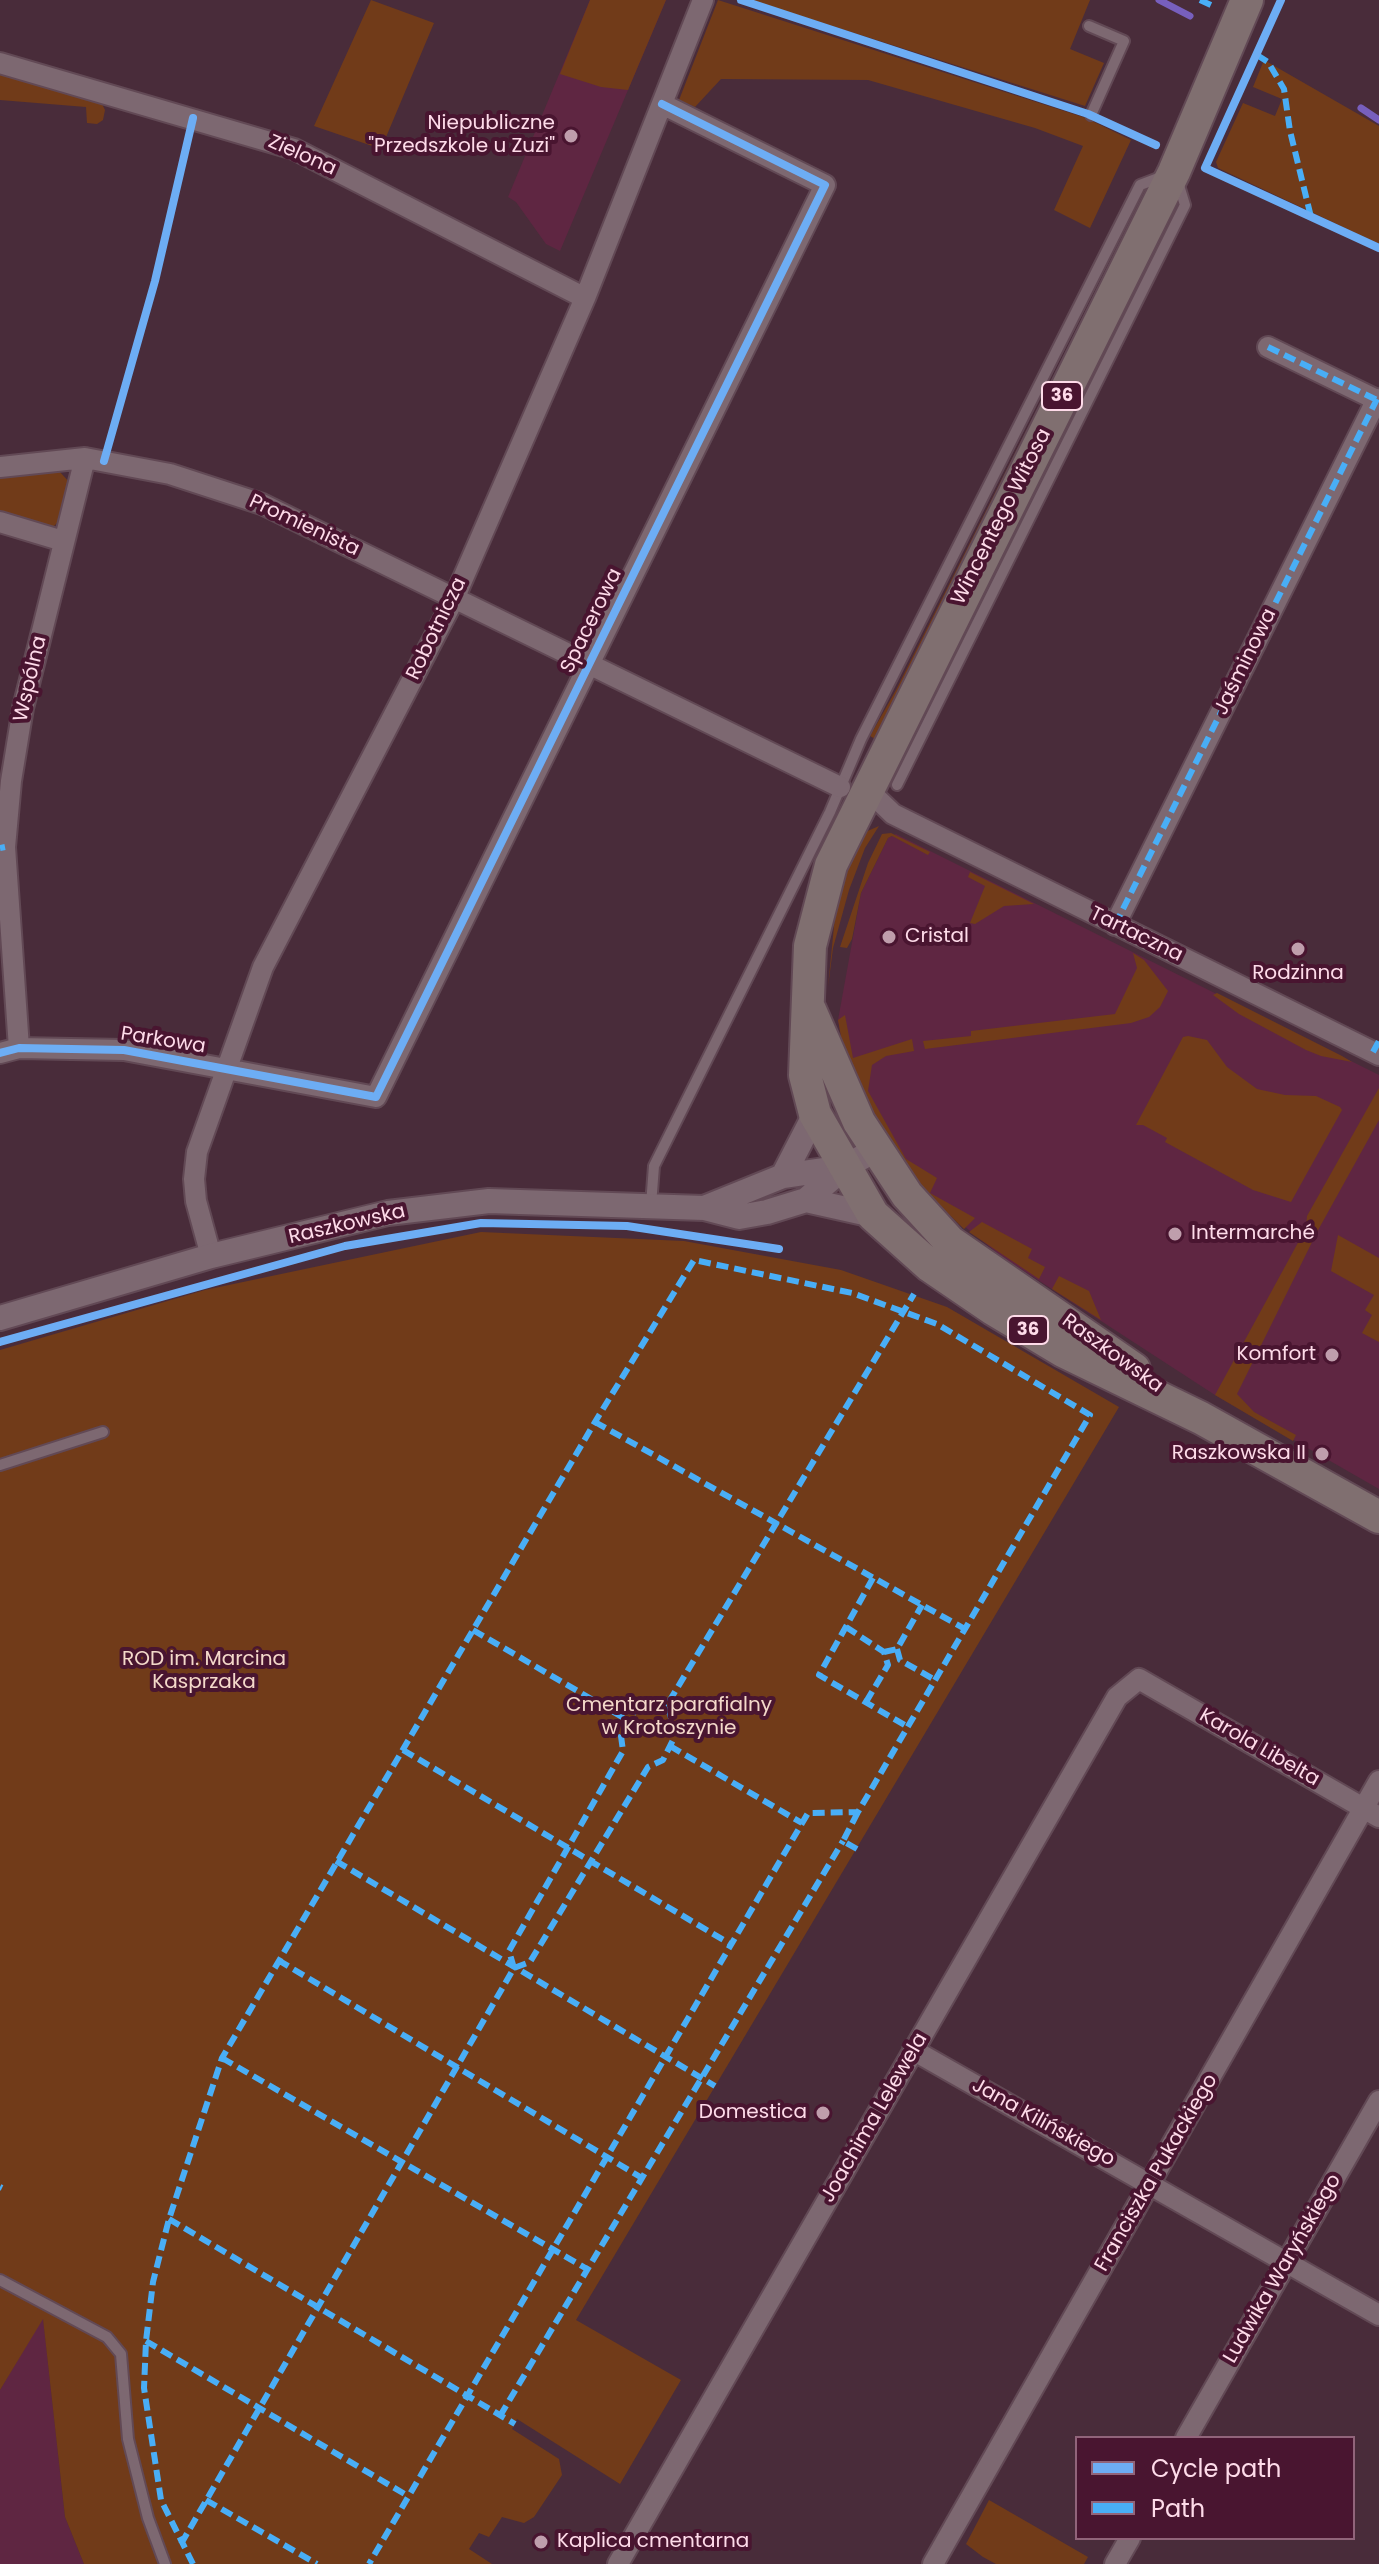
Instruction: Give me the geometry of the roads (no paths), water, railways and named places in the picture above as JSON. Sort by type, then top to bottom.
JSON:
[{"type":"main road","name":"Wincentego Witosa","points":[[845,1167],[815,1114],[805,1075],[810,946],[831,865],[892,736],[1174,172],[1247,0]]},
{"type":"main road","name":"Wincentego Witosa","points":[[806,999],[875,1150]]},
{"type":"main road","name":"Raszkowska","points":[[875,1150],[907,1195],[950,1242],[1078,1328],[1201,1418]]},
{"type":"main road","name":"Raszkowska","points":[[845,1167],[873,1215],[930,1266],[993,1309],[1063,1351],[1201,1418],[1379,1517]]},
{"type":"street","name":"Robotnicza","points":[[211,1256],[194,1179],[197,1152],[263,967],[454,599],[585,298],[703,0]]},
{"type":"street","name":"Zielona","points":[[0,63],[294,149],[585,298]]},
{"type":"street","name":"Spacerowa","points":[[225,1067],[376,1097],[825,185],[662,104]]},
{"type":"street","points":[[1268,347],[1378,400]]},
{"type":"street","name":"Jaśminowa","points":[[1115,925],[1378,400]]},
{"type":"street","name":"Promienista","points":[[0,467],[85,458],[170,474],[262,504],[588,664]]},
{"type":"street","name":"Wspólna","points":[[10,1051],[5,847],[11,781],[23,708],[85,458]]},
{"type":"street","points":[[0,522],[63,541]]},
{"type":"street","name":"Tartaczna","points":[[588,664],[867,787],[893,814],[1115,925],[1377,1049]]},
{"type":"street","points":[[852,818],[893,814]]},
{"type":"street","name":"Parkowa","points":[[10,1051],[111,1049],[225,1067]]},
{"type":"street","points":[[783,1176],[815,1114]]},
{"type":"street","name":"Raszkowska","points":[[0,1318],[211,1256],[388,1213],[489,1201],[704,1208],[739,1217],[806,1200],[845,1167],[875,1150]]},
{"type":"street","name":"Raszkowska","points":[[704,1208],[783,1176],[845,1167]]},
{"type":"street","points":[[806,1200],[873,1215]]},
{"type":"street","name":"Karola Libelta","points":[[1139,1679],[1371,1812]]},
{"type":"street","name":"Joachima Lelewela","points":[[618,2564],[1117,1697],[1139,1679]]},
{"type":"street","name":"Franciszka Pukackiego","points":[[933,2564],[1371,1812],[1379,1781]]},
{"type":"street","name":"Jana Kilińskiego","points":[[913,2050],[1379,2315]]},
{"type":"street","name":"Ludwika Waryńskiego","points":[[1187,2436],[1379,2101]]},
{"type":"street","points":[[1115,2564],[1129,2540]]},
{"type":"lane","points":[[1089,26],[1124,41],[1091,115]]},
{"type":"lane","points":[[651,1207],[654,1166],[763,944],[867,787],[1140,185],[1174,172],[1185,205],[923,729],[867,787]]},
{"type":"lane","points":[[892,736],[923,729]]},
{"type":"lane","points":[[0,1465],[103,1432]]},
{"type":"lane","points":[[0,2280],[107,2337],[121,2354],[128,2439],[148,2518],[165,2564]]},
{"type":"waterway","points":[[1159,0],[1190,16]]},
{"type":"waterway","points":[[1361,108],[1379,120]]},
{"type":"place","name":"Niepubliczne \"Przedszkole u Zuzi\"","points":[[571,136]]},
{"type":"place","name":"Cristal","points":[[889,937]]},
{"type":"place","name":"Rodzinna","points":[[1298,949]]},
{"type":"place","name":"Intermarché","points":[[1175,1234]]},
{"type":"place","name":"Komfort","points":[[1332,1355]]},
{"type":"place","name":"Raszkowska II","points":[[1322,1454]]},
{"type":"place","name":"Domestica","points":[[823,2113]]},
{"type":"place","name":"Kaplica cmentarna","points":[[541,2542]]},
{"type":"park label","name":"ROD im. Marcina Kasprzaka","points":[[204,1672]]},
{"type":"park label","name":"Cmentarz parafialny w Krotoszynie","points":[[669,1718]]}]
